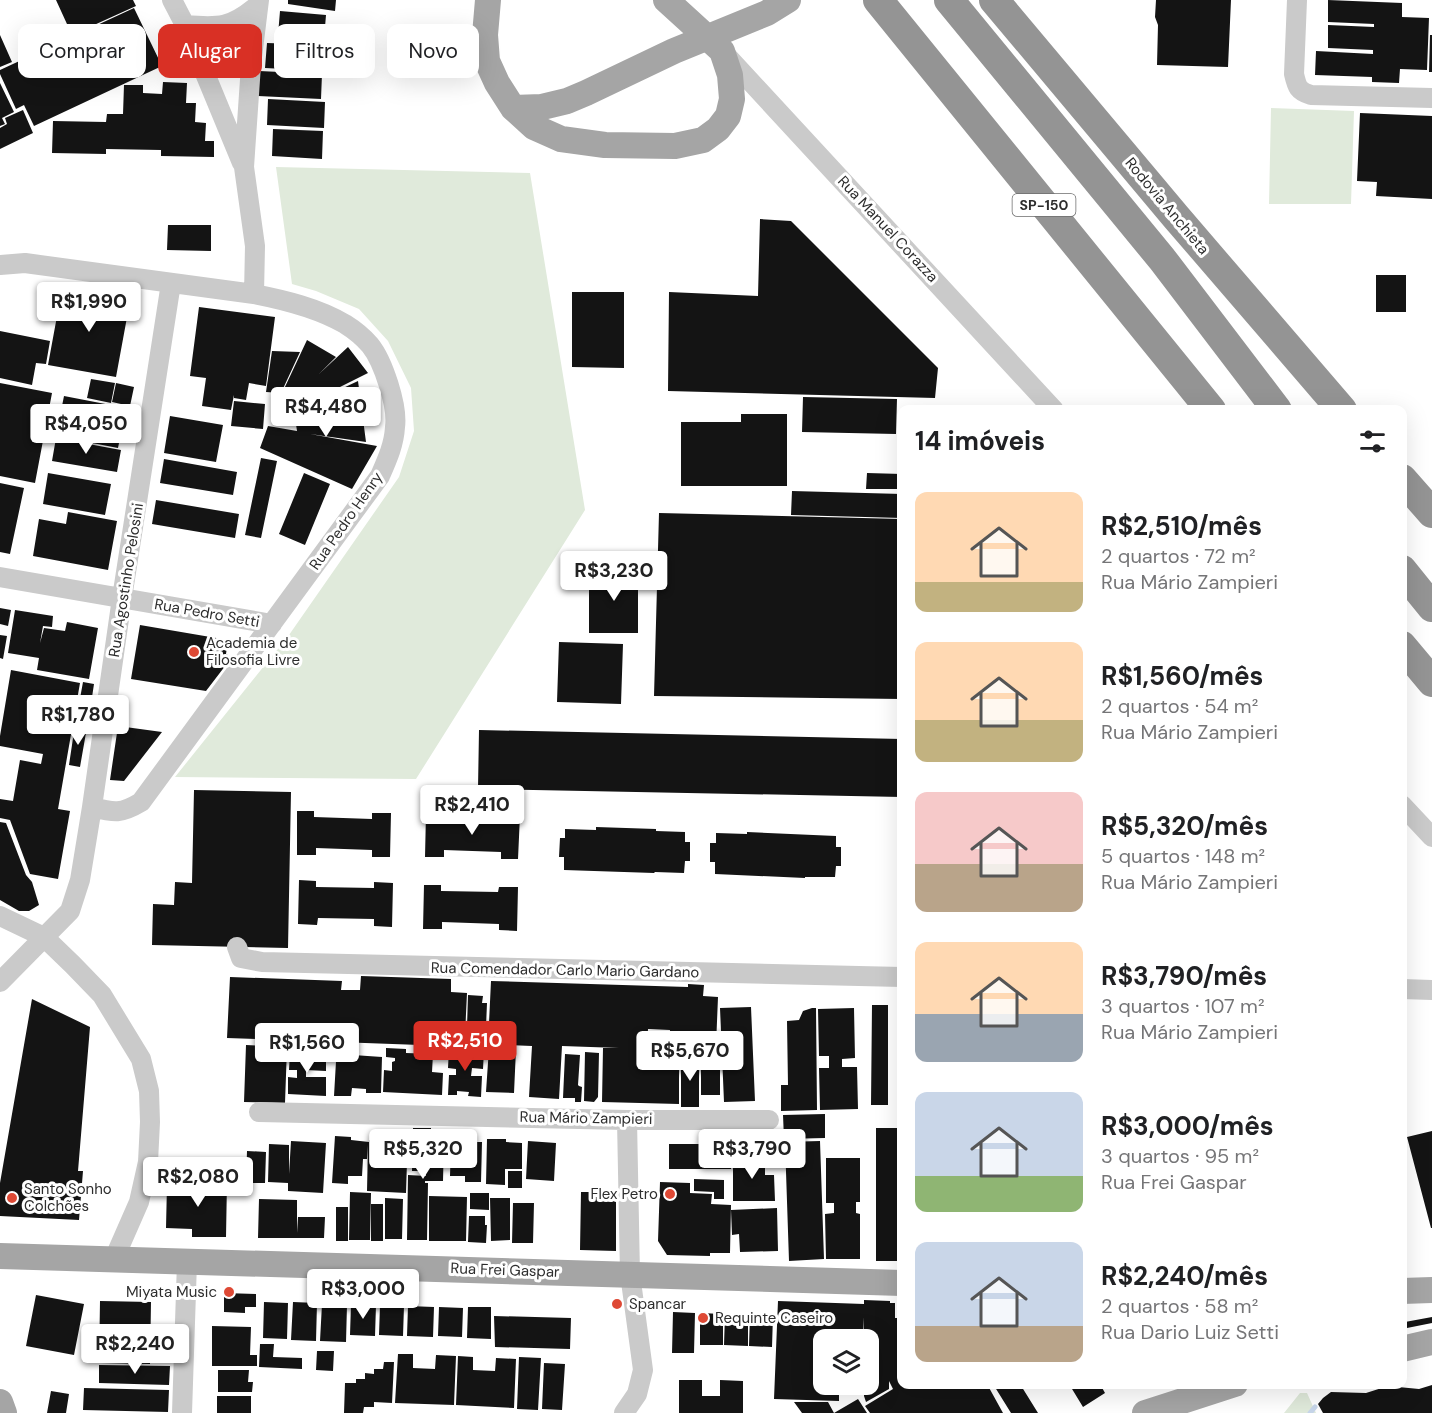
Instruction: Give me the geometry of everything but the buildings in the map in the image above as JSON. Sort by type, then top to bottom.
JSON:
[{"type":"highway","name":"SP-150","points":[[878,0],[1207,405]]},
{"type":"highway","points":[[949,0],[1162,259],[1273,405]]},
{"type":"highway","name":"Rodovia Anchieta","points":[[994,0],[1338,405]]},
{"type":"highway","points":[[1019,0],[1049,64]]},
{"type":"highway","points":[[1407,485],[1432,513]]},
{"type":"highway","points":[[1407,576],[1432,606]]},
{"type":"highway","points":[[1407,652],[1432,682]]},
{"type":"main road","points":[[488,0],[485,36],[487,61],[497,83],[513,108],[534,127],[561,139],[605,145],[675,146],[703,140],[718,129],[728,116],[732,99],[730,75],[722,51],[666,0]]},
{"type":"main road","points":[[513,108],[542,107],[567,101],[674,51],[767,13],[788,0]]},
{"type":"main road","name":"Rua Frei Gaspar","points":[[0,1256],[897,1283]]},
{"type":"main road","points":[[1407,1291],[1432,1290]]},
{"type":"main road","points":[[1407,1348],[1432,1342]]},
{"type":"main road","points":[[1145,1413],[1219,1389]]},
{"type":"main road","points":[[0,1402],[4,1413]]},
{"type":"street","points":[[172,0],[184,24]]},
{"type":"street","points":[[1297,0],[1294,74],[1297,86],[1303,92],[1311,95],[1432,98]]},
{"type":"street","points":[[228,24],[244,17],[259,2]]},
{"type":"street","points":[[254,294],[255,246],[244,168],[251,65],[259,2]]},
{"type":"street","name":"Rua Manuel Corazza","points":[[722,51],[1049,405]]},
{"type":"street","points":[[207,78],[244,168]]},
{"type":"street","name":"Rua Pedro Henry","points":[[0,265],[25,263],[254,294],[318,311],[347,325],[370,345],[384,371],[393,398],[396,425],[391,450],[381,476],[141,802],[128,810],[111,812],[92,807]]},
{"type":"street","name":"Rua Agostinho Pelosini","points":[[0,982],[70,911],[80,880],[171,282]]},
{"type":"street","name":"Rua Pedro Setti","points":[[0,577],[272,624]]},
{"type":"street","points":[[1407,810],[1432,837]]},
{"type":"street","points":[[0,916],[44,937],[73,964],[102,995],[141,1059],[149,1091],[148,1162],[139,1202],[114,1259]]},
{"type":"street","name":"Rua Comendador Carlo Mario Gardano","points":[[237,947],[241,958],[262,962],[897,977]]},
{"type":"street","points":[[1407,989],[1432,990]]},
{"type":"street","name":"Rua Mário Zampieri","points":[[259,1112],[627,1120],[769,1120]]},
{"type":"street","points":[[624,1413],[637,1394],[643,1370],[630,1274],[627,1120]]},
{"type":"street","points":[[182,1413],[187,1262]]},
{"type":"green space","points":[[1271,108],[1354,111],[1351,204],[1269,204]]},
{"type":"green space","points":[[276,167],[530,173],[585,510],[416,779],[175,777],[289,635],[399,477],[414,431],[411,388],[388,341],[359,309],[316,291],[292,284]]},
{"type":"green space","points":[[1300,1393],[1307,1393],[1316,1413],[1284,1413]]},
{"type":"waterway","points":[[1310,1413],[1315,1407]]},
{"type":"place","name":"Academia de Filosofia Livre","points":[[194,652]]},
{"type":"place","name":"Flex Petro","points":[[670,1194]]},
{"type":"place","name":"Santo Sonho Colchões","points":[[12,1198]]},
{"type":"place","name":"Miyata Music","points":[[229,1292]]},
{"type":"place","name":"Spancar","points":[[617,1304]]},
{"type":"place","name":"Requinte Caseiro","points":[[703,1318]]}]
